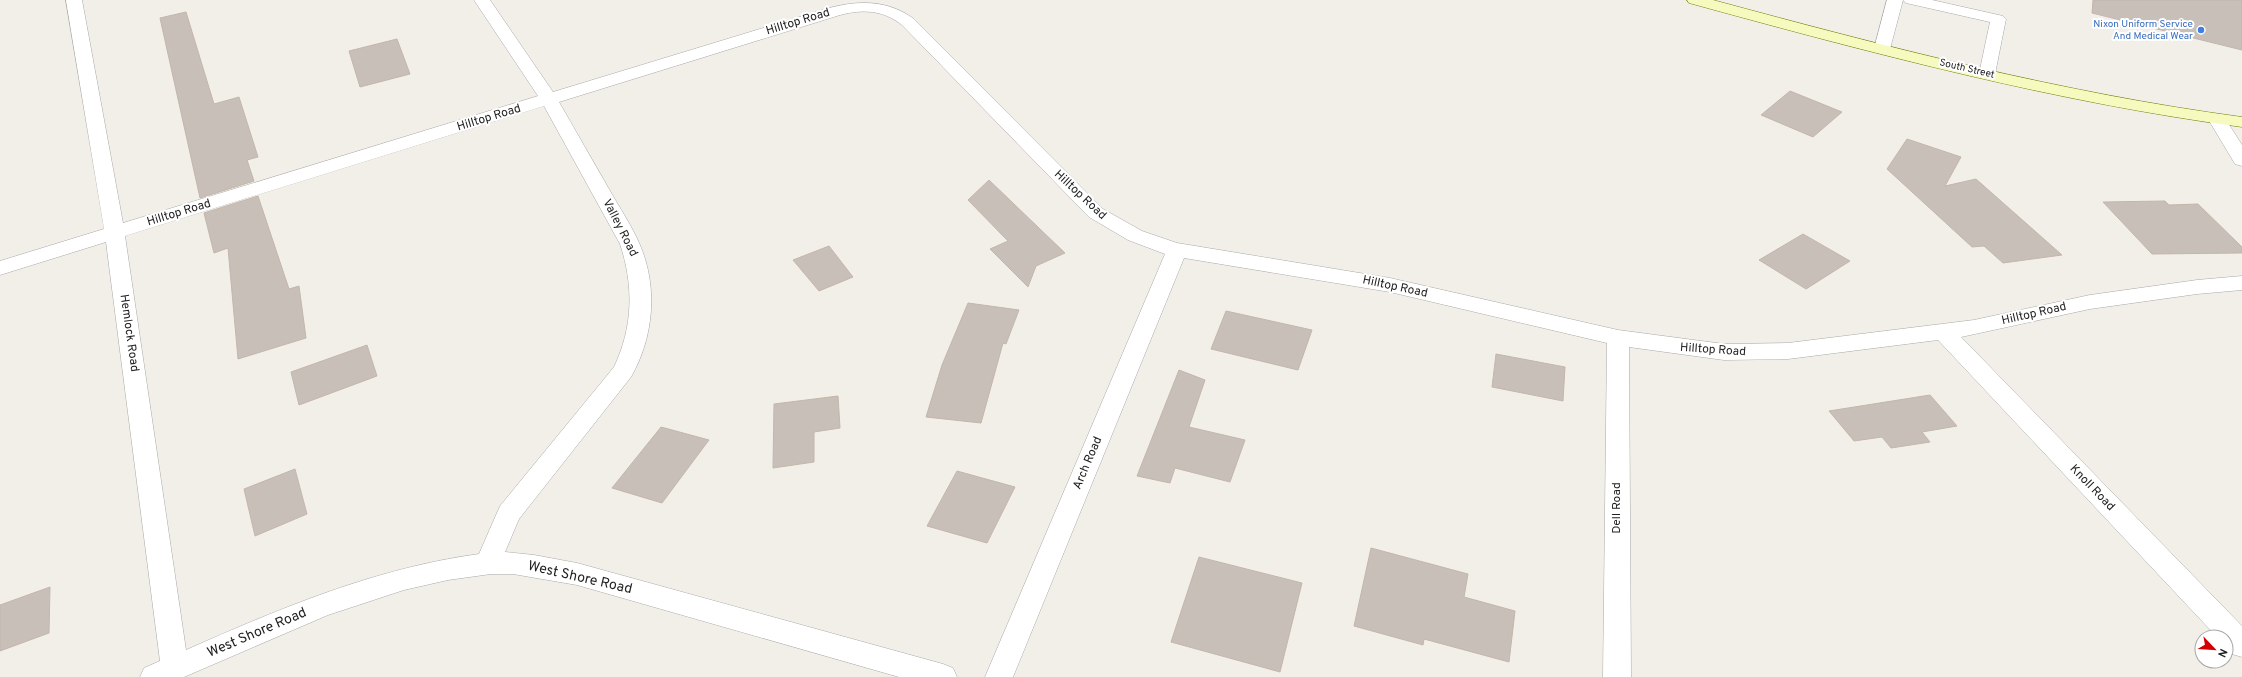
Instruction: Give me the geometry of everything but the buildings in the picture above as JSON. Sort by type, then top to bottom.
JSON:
[{"type":"main road","name":"South Street","points":[[1695,0],[1882,49],[1987,74],[2108,100],[2242,122]]},
{"type":"street","name":"Hemlock Road","points":[[74,0],[115,233],[165,672]]},
{"type":"street","name":"Valley Road","points":[[482,0],[549,99],[630,244],[640,280],[641,315],[631,355],[623,371],[509,513],[493,548],[492,563]]},
{"type":"street","name":"Hilltop Road","points":[[0,268],[835,11],[868,6],[888,9],[897,13],[908,22],[1096,213],[1127,233],[1159,246],[1177,250],[1390,285],[1618,338],[1684,348],[1754,353],[1788,351],[1974,328],[2090,302],[2197,287],[2242,283]]},
{"type":"street","points":[[2217,119],[2242,160]]},
{"type":"street","name":"Arch Road","points":[[999,677],[1177,250]]},
{"type":"street","name":"Knoll Road","points":[[1943,332],[2242,644]]},
{"type":"street","name":"Dell Road","points":[[1617,677],[1618,338]]},
{"type":"street","name":"West Shore Road","points":[[165,672],[304,612],[348,596],[430,574],[492,563],[522,564],[578,574],[943,677]]},
{"type":"lane","points":[[1882,49],[1895,0]]},
{"type":"lane","points":[[1911,0],[1948,4],[1998,19],[1987,74]]},
{"type":"place","name":"Nixon Uniform Service And Medical Wear","points":[[2201,30]]}]
